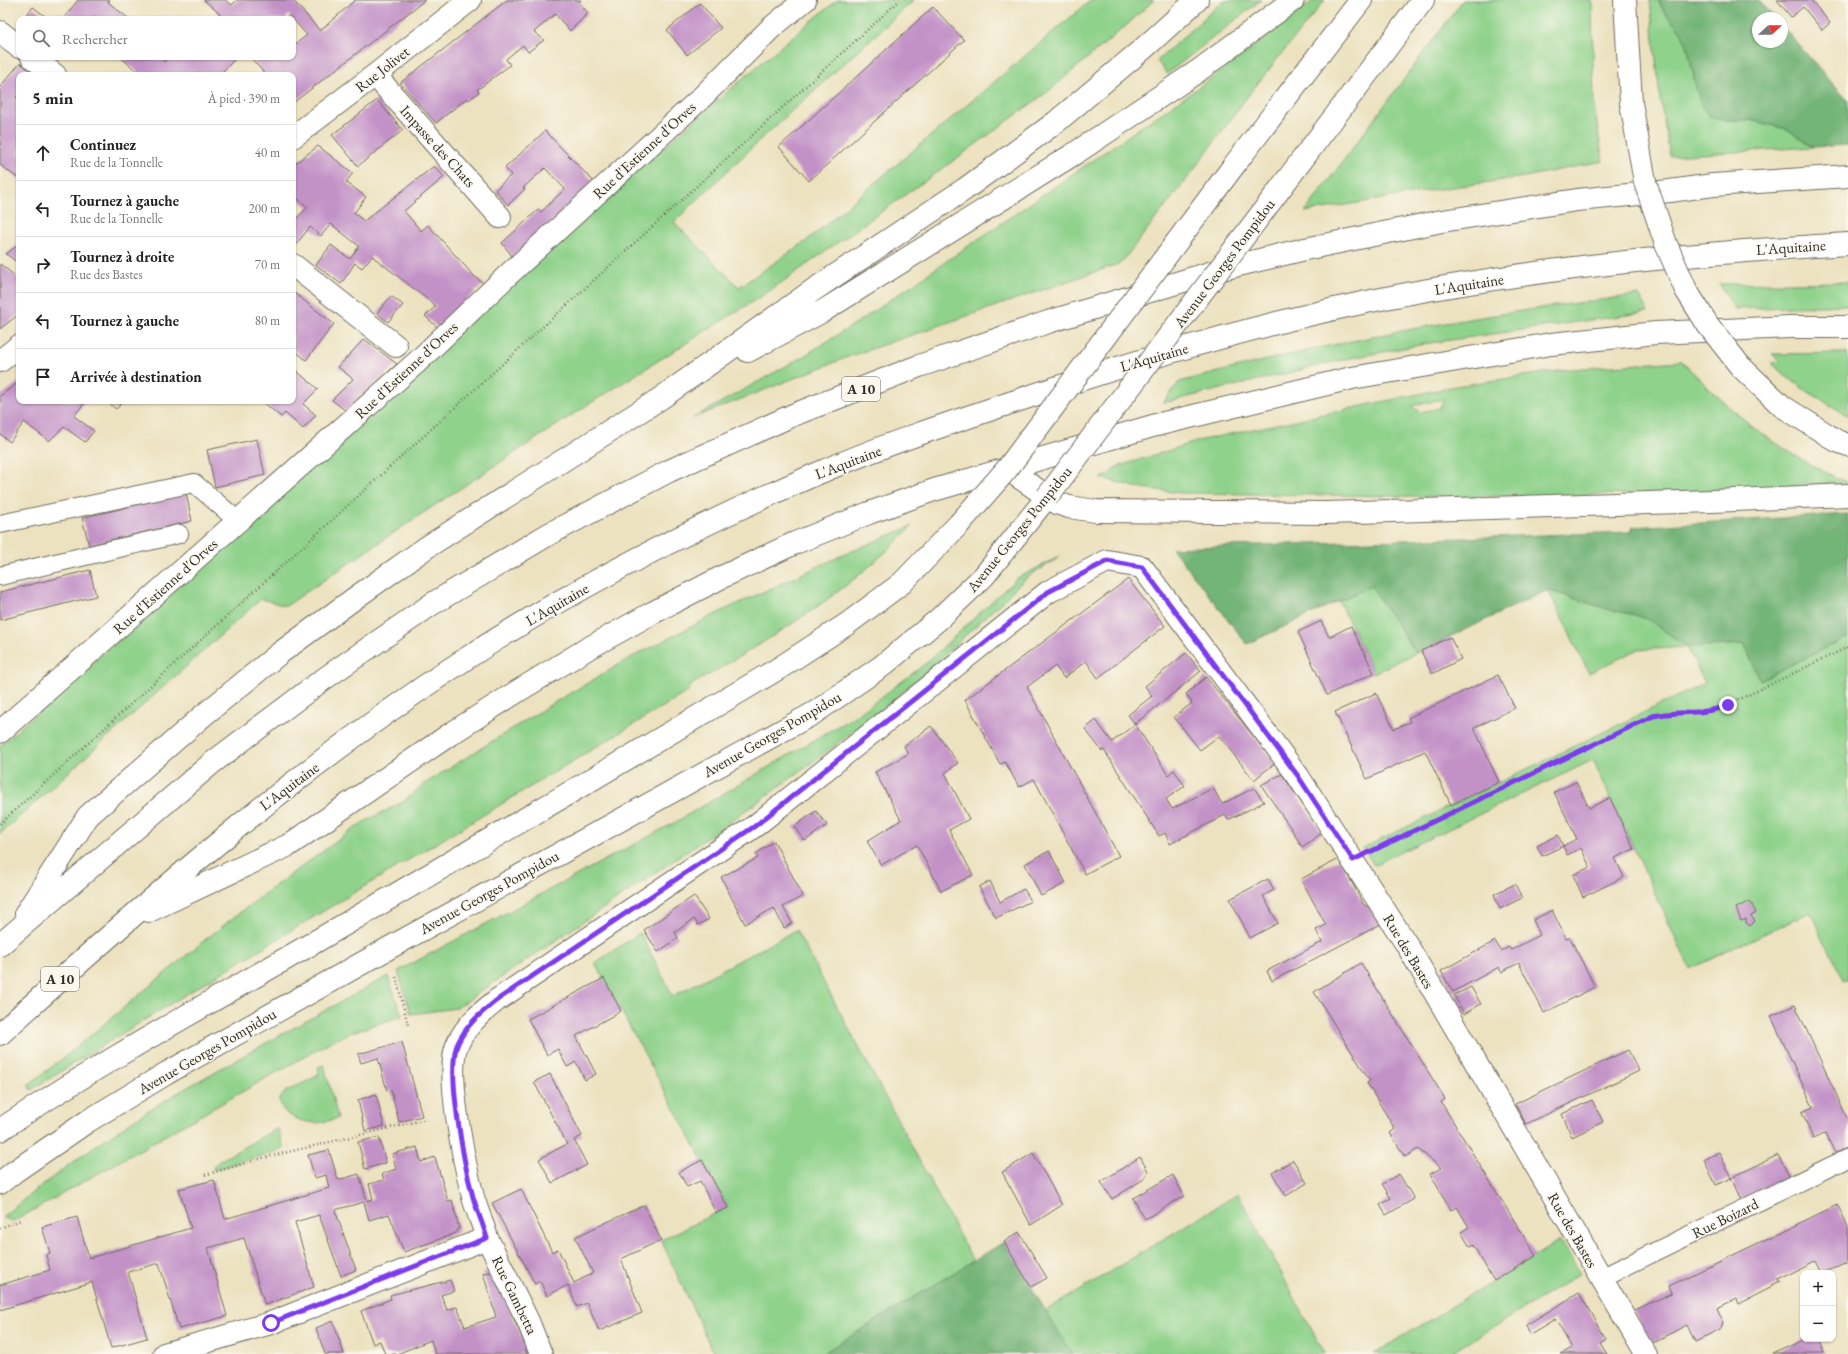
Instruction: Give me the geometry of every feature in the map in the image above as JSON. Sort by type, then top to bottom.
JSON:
[{"type":"main road","name":"Rue Jolivet","points":[[296,135],[470,0]]},
{"type":"main road","name":"Rue d'Estienne d'Orves","points":[[0,732],[416,363],[509,274],[700,99],[771,28],[805,0]]},
{"type":"main road","points":[[6,940],[88,816],[205,714],[280,653],[427,547],[661,398],[812,291],[965,189],[1056,122],[1144,48],[1197,0]]},
{"type":"main road","points":[[661,398],[823,311],[975,217],[1077,152],[1192,75],[1293,0]]},
{"type":"main road","points":[[0,1130],[146,1039],[312,944],[781,667],[847,624],[902,583],[959,524],[1007,469],[1235,164],[1361,0]]},
{"type":"main road","name":"Avenue Georges Pompidou","points":[[0,1183],[88,1121],[168,1073],[389,948],[814,713],[882,666],[939,619],[984,576],[1047,497],[1423,0]]},
{"type":"main road","points":[[1625,0],[1631,103],[1645,182],[1666,244],[1686,290],[1708,325],[1740,366],[1782,406],[1837,441],[1848,445]]},
{"type":"main road","points":[[0,32],[16,45]]},
{"type":"main road","points":[[36,60],[50,72]]},
{"type":"main road","name":"Impasse des Chats","points":[[375,75],[500,217]]},
{"type":"main road","name":"A 10","points":[[6,940],[212,763],[321,681],[432,604],[549,534],[669,471],[793,415],[919,366],[1048,322],[1226,268],[1305,249],[1442,221],[1577,200],[1670,191],[1712,185],[1848,176]]},
{"type":"main road","name":"L'Aquitaine","points":[[0,1034],[121,925],[259,809],[359,733],[467,658],[587,586],[696,529],[817,473],[940,426],[1139,361],[1320,312],[1454,285],[1585,266],[1718,252],[1848,244]]},
{"type":"main road","points":[[296,267],[396,346]]},
{"type":"main road","points":[[121,925],[289,845],[449,735],[511,695],[587,649],[654,612],[722,577],[795,543],[869,513],[934,490],[1156,425],[1359,376],[1551,344],[1641,335],[1789,327],[1848,327]]},
{"type":"main road","points":[[0,361],[16,348]]},
{"type":"main road","points":[[1007,469],[1057,503],[1069,507],[1096,511],[1326,513],[1705,502],[1848,495]]},
{"type":"main road","name":"Rue Gambetta","points":[[541,1354],[528,1321],[487,1238],[473,1197],[462,1141],[454,1086],[454,1063],[457,1044],[471,1021],[497,1000],[755,826],[1048,592],[1107,561],[1142,567]]},
{"type":"main road","name":"Rue des Bastes","points":[[1142,567],[1298,776],[1353,860],[1407,945],[1646,1354]]},
{"type":"main road","points":[[164,1354],[271,1323],[487,1238]]},
{"type":"lane","points":[[0,524],[194,483],[238,521]]},
{"type":"lane","points":[[0,576],[179,534]]},
{"type":"lane","name":"Rue Boizard","points":[[1601,1278],[1848,1158]]},
{"type":"path","points":[[0,824],[900,0]]},
{"type":"path","points":[[1353,860],[1653,716],[1670,712],[1706,712],[1717,710],[1848,647]]},
{"type":"path","points":[[396,975],[408,1025]]},
{"type":"path","points":[[205,1175],[263,1158],[427,1119]]},
{"type":"path","points":[[0,1228],[22,1220]]},
{"type":"green space","points":[[837,0],[914,0],[762,138],[674,222],[739,287],[805,242],[1091,0],[1154,0],[1050,90],[953,161],[768,292],[586,406],[417,517],[286,606],[261,599],[0,834],[0,746],[661,149]]},
{"type":"green space","points":[[1224,0],[1261,0],[1167,74],[1157,61]]},
{"type":"green space","points":[[1314,0],[1325,0],[1250,93],[1190,175],[1121,263],[848,357],[693,418],[804,356],[861,320],[1212,78]]},
{"type":"green space","points":[[1463,0],[1592,0],[1594,107],[1603,161],[1525,177],[1439,189],[1305,212]]},
{"type":"green space","points":[[1650,0],[1658,0],[1665,13],[1682,33],[1688,48],[1697,92],[1720,120],[1750,120],[1787,129],[1813,147],[1670,156],[1660,99]]},
{"type":"green space","points":[[1658,0],[1759,0],[1770,12],[1752,12],[1752,48],[1788,48],[1788,33],[1848,101],[1848,145],[1813,147],[1787,129],[1750,120],[1720,120],[1710,117],[1702,107],[1697,92],[1688,48],[1682,33],[1665,13]]},
{"type":"green space","points":[[1848,282],[1848,305],[1735,309],[1719,284]]},
{"type":"green space","points":[[1639,295],[1648,312],[1430,343],[1346,359],[1163,403],[1179,382],[1245,365],[1392,333],[1462,320]]},
{"type":"green space","points":[[1848,353],[1848,416],[1799,386],[1771,363],[1780,362],[1772,354]]},
{"type":"green space","points":[[1681,361],[1729,407],[1770,439],[1821,470],[1848,483],[1641,494],[1458,497],[1180,493],[1135,487],[1101,478],[1109,475],[1116,467],[1202,440],[1456,386],[1571,369]],"holes":[[[1443,399],[1440,408],[1420,412],[1412,406]]]},
{"type":"green space","points":[[1848,514],[1848,637],[1760,680],[1744,644],[1687,647],[1649,620],[1632,614],[1610,610],[1548,590],[1416,653],[1371,586],[1247,644],[1172,548],[1631,532],[1633,527]]},
{"type":"green space","points":[[912,526],[862,573],[835,594],[779,632],[691,685],[689,691],[277,939],[31,1090],[28,1085],[67,1055],[206,939],[265,893],[362,823],[403,802],[424,784],[550,705],[632,657],[720,612],[847,553]]},
{"type":"green space","points":[[1061,556],[1029,576],[1017,586],[1005,599],[914,683],[882,709],[831,749],[725,825],[457,1008],[411,1014],[398,971],[672,824],[860,713],[925,664],[1017,578]]},
{"type":"green space","points":[[1371,586],[1416,653],[1374,673],[1339,601]]},
{"type":"green space","points":[[1548,590],[1610,610],[1632,614],[1650,620],[1687,647],[1637,650],[1589,673]]},
{"type":"green space","points":[[1848,637],[1848,980],[1844,981],[1810,912],[1690,969],[1593,760],[1374,865],[1363,848],[1705,683],[1687,647],[1744,644],[1760,680]]},
{"type":"green space","points":[[796,930],[973,1261],[822,1354],[714,1354],[661,1240],[728,1207],[595,963],[640,933],[673,996]]},
{"type":"green space","points":[[388,976],[402,1016],[352,1032],[330,1042],[18,1219],[12,1221],[2,1217],[43,1184],[152,1108]]},
{"type":"green space","points":[[324,1065],[338,1118],[316,1123],[304,1121],[287,1114],[281,1105],[280,1099],[285,1092],[319,1075],[318,1067]]},
{"type":"green space","points":[[278,1128],[284,1149],[213,1170],[214,1166],[219,1161]]},
{"type":"green space","points":[[1238,1194],[1325,1354],[1072,1354],[1045,1311]]},
{"type":"green space","points":[[1561,1240],[1580,1274],[1449,1354],[1374,1354]]},
{"type":"green space","points":[[1004,1242],[1072,1354],[822,1354]]},
{"type":"building","points":[[78,0],[110,0],[108,2],[125,16],[65,16]]},
{"type":"building","points":[[204,0],[225,0],[232,5],[237,0],[293,0],[320,31],[355,0],[425,0],[296,101],[296,72],[263,72],[253,60],[296,60],[296,44],[307,35],[296,23],[296,16],[218,16],[220,14]]},
{"type":"building","points":[[507,0],[581,0],[579,2],[588,13],[570,31],[555,14],[534,32],[544,40],[528,52],[523,45],[506,59],[510,65],[477,90],[479,92],[469,100],[467,98],[436,123],[400,83]]},
{"type":"building","points":[[1777,0],[1811,0],[1830,23],[1822,30],[1803,7],[1791,17]]},
{"type":"building","points":[[700,3],[721,28],[687,55],[667,30]]},
{"type":"building","points":[[33,7],[45,16],[26,16]]},
{"type":"building","points":[[933,7],[964,40],[809,181],[779,147]]},
{"type":"building","points":[[124,60],[162,60],[164,62],[166,60],[234,60],[222,72],[138,72]]},
{"type":"building","points":[[20,63],[31,72],[16,72],[16,177],[0,165],[0,87]]},
{"type":"building","points":[[377,100],[403,130],[358,166],[332,135]]},
{"type":"building","points":[[545,131],[595,183],[513,257],[502,243],[538,210],[541,212],[565,189],[545,168],[523,188],[525,189],[508,205],[495,190],[511,175],[505,168]]},
{"type":"building","points":[[318,146],[353,173],[346,182],[366,197],[354,213],[364,221],[434,166],[444,177],[404,211],[421,231],[428,225],[474,276],[484,284],[437,327],[425,316],[436,306],[372,256],[362,268],[355,263],[341,284],[316,265],[331,245],[350,259],[359,246],[331,224],[321,236],[310,227],[296,244],[296,219],[308,207],[296,197],[296,163]]},
{"type":"building","points":[[16,246],[16,262],[6,254]]},
{"type":"building","points":[[0,264],[16,277],[16,316],[0,329]]},
{"type":"building","points":[[296,294],[334,324],[306,360],[296,352]]},
{"type":"building","points":[[391,296],[403,305],[388,322],[377,313]]},
{"type":"building","points":[[364,339],[397,364],[346,411],[332,400],[353,379],[338,367]]},
{"type":"building","points":[[296,371],[318,389],[303,404],[316,415],[303,429],[285,413],[281,417],[266,404],[296,404]]},
{"type":"building","points":[[16,384],[16,404],[84,404],[74,416],[94,431],[85,442],[64,427],[49,441],[24,422],[10,442],[0,434],[0,396]]},
{"type":"building","points":[[110,404],[121,404],[116,409]]},
{"type":"building","points":[[257,439],[265,475],[215,487],[207,450]]},
{"type":"building","points":[[186,493],[192,521],[89,545],[82,518]]},
{"type":"building","points":[[90,570],[96,596],[0,620],[0,592]]},
{"type":"building","points":[[1128,579],[1165,626],[1098,678],[1086,661],[1064,678],[1055,666],[1027,687],[1119,856],[1085,874],[1034,779],[1019,787],[1005,762],[1000,764],[965,700]]},
{"type":"building","points":[[1321,621],[1329,637],[1351,626],[1374,673],[1327,695],[1298,632]]},
{"type":"building","points":[[1450,637],[1461,659],[1432,674],[1421,651]]},
{"type":"building","points":[[1186,653],[1201,671],[1135,724],[1128,715],[1152,696],[1145,686]]},
{"type":"building","points":[[1498,675],[1515,708],[1474,728],[1499,782],[1451,805],[1425,751],[1367,779],[1335,712],[1376,693],[1394,729],[1410,722],[1408,718]]},
{"type":"building","points":[[1206,677],[1275,763],[1254,780],[1219,736],[1200,750],[1174,717],[1192,703],[1186,694]]},
{"type":"building","points":[[1096,720],[1112,742],[1135,724],[1168,775],[1174,770],[1185,786],[1166,799],[1172,809],[1213,788],[1222,804],[1254,788],[1264,802],[1228,820],[1225,815],[1170,844],[1165,833],[1159,836],[1104,750],[1102,751],[1085,729]]},
{"type":"building","points":[[931,726],[958,763],[945,773],[969,819],[949,830],[973,875],[941,891],[917,845],[881,865],[867,841],[901,820],[875,772],[908,754],[904,746]]},
{"type":"building","points":[[1282,774],[1322,833],[1302,847],[1261,785]]},
{"type":"building","points":[[1576,782],[1589,808],[1610,798],[1634,849],[1615,858],[1624,877],[1583,897],[1573,875],[1590,867],[1581,848],[1567,855],[1563,846],[1577,839],[1554,792]]},
{"type":"building","points":[[816,811],[827,825],[805,841],[794,827]]},
{"type":"building","points":[[1558,835],[1563,846],[1542,856],[1537,846]]},
{"type":"building","points":[[774,841],[803,896],[783,907],[792,923],[784,928],[774,908],[745,924],[721,877],[758,858],[756,854]]},
{"type":"building","points":[[1049,851],[1066,883],[1041,896],[1025,864]]},
{"type":"building","points":[[1339,859],[1364,905],[1374,910],[1383,923],[1272,981],[1267,971],[1322,942],[1316,930],[1326,925],[1301,879]]},
{"type":"building","points":[[1268,879],[1274,890],[1263,896],[1278,923],[1250,938],[1230,899]]},
{"type":"building","points":[[990,881],[1000,902],[1024,889],[1031,901],[996,918],[979,887]]},
{"type":"building","points":[[1515,884],[1522,898],[1500,909],[1494,894]]},
{"type":"building","points":[[694,896],[709,919],[698,925],[694,919],[675,932],[678,938],[658,952],[644,930]]},
{"type":"building","points":[[1750,901],[1756,913],[1751,916],[1755,921],[1750,926],[1746,923],[1746,919],[1741,921],[1736,908]]},
{"type":"building","points":[[1552,910],[1566,939],[1570,938],[1595,987],[1544,1013],[1519,963],[1501,972],[1499,967],[1453,992],[1441,971],[1495,941],[1501,951],[1509,947],[1511,950],[1540,935],[1533,920]]},
{"type":"building","points":[[1361,963],[1445,1099],[1441,1102],[1536,1256],[1494,1281],[1473,1245],[1470,1247],[1461,1232],[1469,1227],[1457,1207],[1451,1210],[1430,1174],[1441,1168],[1418,1149],[1405,1157],[1390,1133],[1395,1129],[1367,1083],[1370,1081],[1314,992]]},
{"type":"building","points":[[604,978],[621,1011],[576,1036],[596,1074],[585,1080],[576,1062],[567,1067],[558,1049],[547,1055],[528,1019]]},
{"type":"building","points":[[1471,987],[1481,1004],[1464,1014],[1454,995]]},
{"type":"building","points":[[1795,1005],[1848,1120],[1848,1147],[1835,1153],[1825,1133],[1813,1139],[1802,1112],[1813,1107],[1771,1016]]},
{"type":"building","points":[[402,1042],[422,1116],[399,1122],[391,1090],[387,1091],[378,1058],[361,1063],[358,1054]]},
{"type":"building","points":[[1628,1050],[1639,1071],[1526,1124],[1515,1104]]},
{"type":"building","points":[[550,1074],[582,1136],[574,1140],[587,1165],[552,1183],[539,1159],[567,1144],[534,1082]]},
{"type":"building","points":[[376,1094],[384,1126],[365,1131],[358,1100]]},
{"type":"building","points":[[1592,1100],[1603,1122],[1572,1137],[1562,1114]]},
{"type":"building","points":[[379,1137],[386,1163],[365,1169],[358,1142]]},
{"type":"building","points":[[417,1147],[421,1162],[435,1157],[448,1201],[452,1200],[459,1228],[456,1233],[404,1252],[389,1214],[369,1220],[364,1202],[335,1210],[356,1270],[341,1276],[319,1215],[295,1222],[314,1287],[265,1305],[244,1238],[208,1248],[227,1316],[179,1329],[159,1263],[128,1272],[147,1338],[111,1348],[92,1282],[0,1310],[0,1285],[50,1270],[46,1255],[50,1253],[42,1227],[77,1217],[89,1258],[191,1228],[179,1189],[214,1180],[225,1219],[329,1188],[326,1175],[315,1178],[308,1155],[329,1150],[338,1180],[359,1174],[367,1201],[373,1199],[369,1184],[384,1180],[382,1174],[396,1169],[392,1154]]},
{"type":"building","points":[[1719,1152],[1731,1178],[1716,1185],[1704,1160]]},
{"type":"building","points":[[1033,1153],[1062,1205],[1031,1225],[1002,1172]]},
{"type":"building","points":[[1778,1155],[1789,1176],[1741,1200],[1731,1178]]},
{"type":"building","points":[[1140,1157],[1148,1171],[1144,1179],[1112,1199],[1101,1182]]},
{"type":"building","points":[[702,1160],[728,1208],[716,1213],[700,1181],[687,1187],[679,1172]]},
{"type":"building","points":[[1293,1160],[1307,1183],[1286,1196],[1272,1173]]},
{"type":"building","points":[[1399,1174],[1414,1199],[1386,1215],[1380,1205],[1391,1198],[1382,1184]]},
{"type":"building","points":[[1173,1175],[1184,1196],[1145,1219],[1133,1198]]},
{"type":"building","points":[[521,1189],[552,1252],[558,1249],[574,1283],[593,1273],[575,1237],[644,1205],[661,1240],[621,1259],[642,1313],[599,1331],[587,1303],[577,1307],[568,1285],[547,1296],[540,1281],[535,1284],[492,1203]]},
{"type":"building","points":[[1837,1205],[1848,1227],[1848,1260],[1828,1270],[1820,1270],[1816,1261],[1777,1280],[1779,1283],[1738,1304],[1736,1299],[1717,1308],[1724,1323],[1722,1329],[1696,1342],[1688,1325],[1651,1343],[1633,1311],[1672,1293],[1669,1286]]},
{"type":"building","points":[[1019,1232],[1047,1278],[1031,1287],[1004,1242]]},
{"type":"building","points":[[493,1272],[521,1335],[527,1354],[435,1354],[431,1340],[397,1354],[385,1354],[380,1341],[373,1344],[361,1311],[391,1299],[390,1295],[450,1280],[454,1291],[441,1295],[447,1310],[457,1307],[465,1327],[496,1317],[483,1273]]},
{"type":"building","points":[[1579,1293],[1606,1339],[1600,1343],[1607,1354],[1561,1354],[1572,1348],[1555,1319],[1530,1334],[1526,1325]]},
{"type":"building","points":[[333,1321],[344,1354],[325,1354],[316,1328]]},
{"type":"building","points":[[1801,1342],[1820,1342],[1825,1354],[1774,1354]]},
{"type":"route","points":[[271,1323],[487,1238],[473,1197],[462,1141],[454,1086],[454,1063],[457,1044],[471,1021],[497,1000],[755,826],[1048,592],[1107,561],[1142,567],[1298,776],[1353,860],[1653,716],[1670,712],[1706,712],[1717,710],[1728,705]]}]
